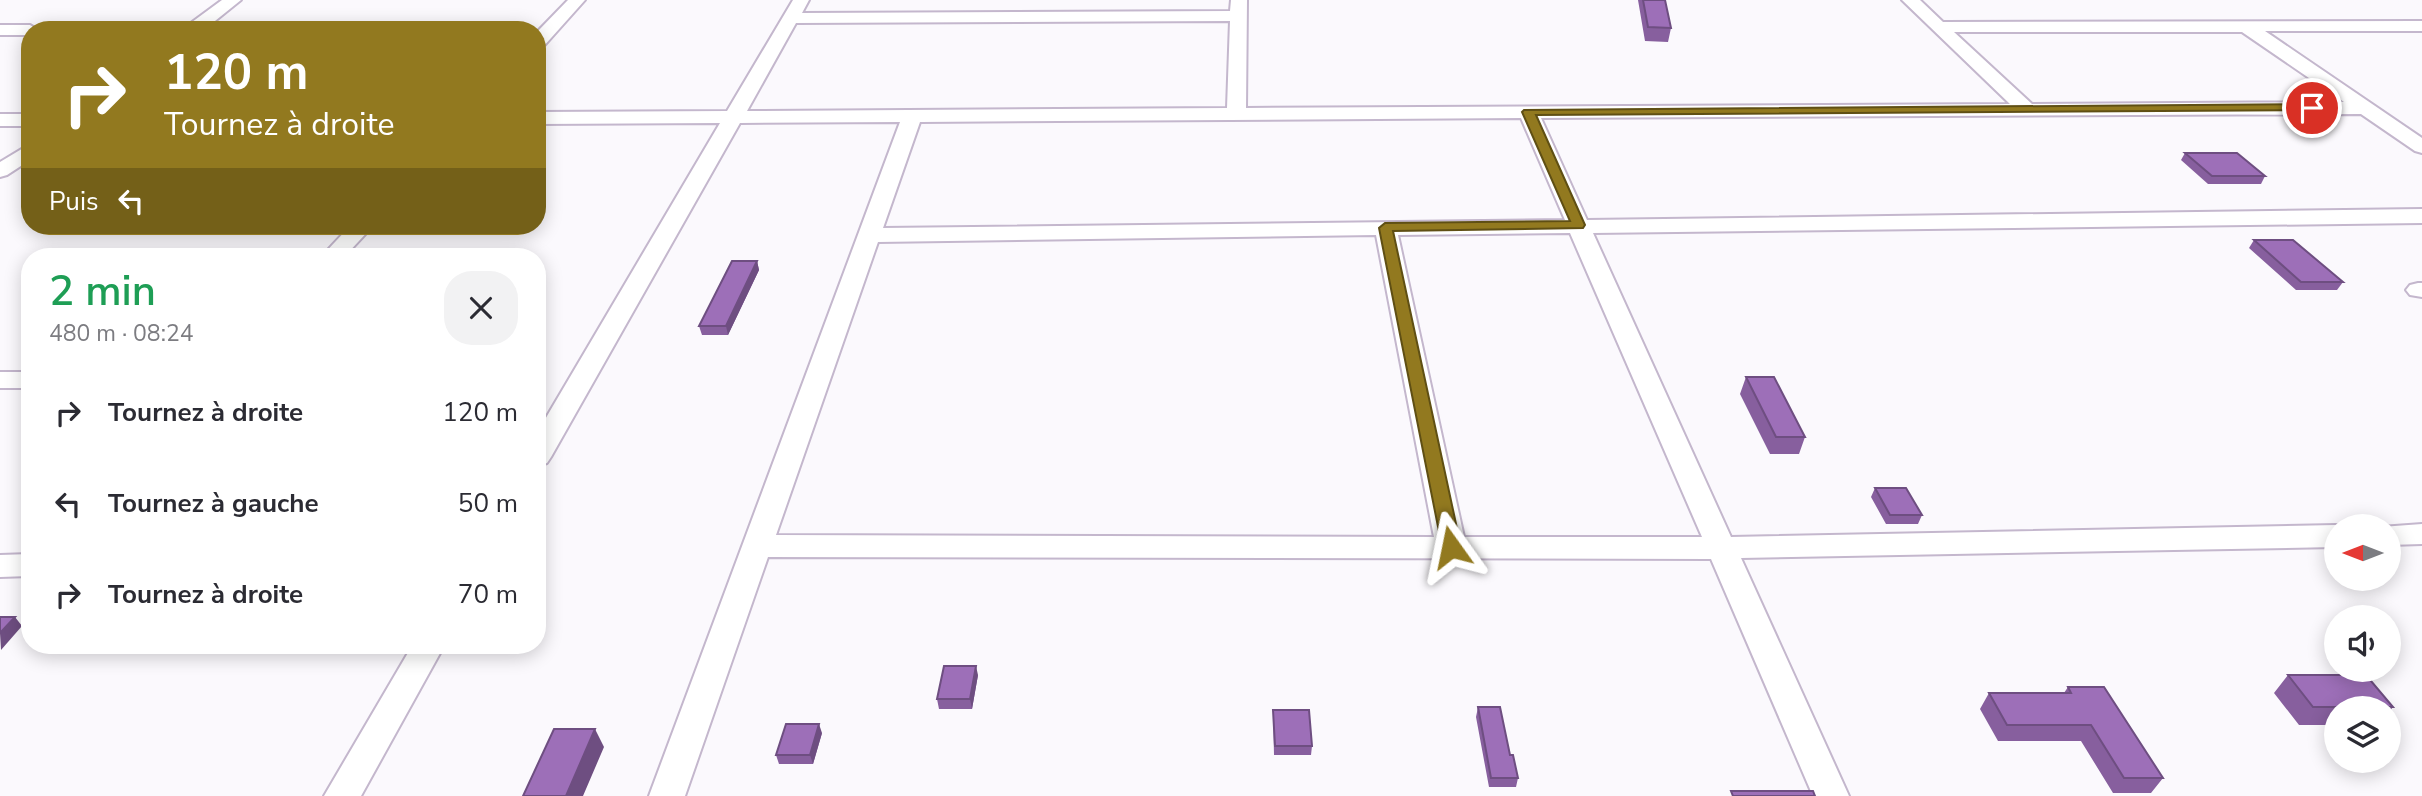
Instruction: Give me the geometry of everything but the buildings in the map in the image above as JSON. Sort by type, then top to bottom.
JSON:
[{"type":"street","points":[[203,21],[233,0]]},
{"type":"street","points":[[546,30],[577,0]]},
{"type":"street","points":[[947,18],[954,0]]},
{"type":"street","points":[[1910,0],[2026,109]]},
{"type":"street","points":[[546,441],[796,9],[947,18],[1095,8],[1239,8],[1236,114]]},
{"type":"street","points":[[1939,27],[2422,26]]},
{"type":"street","points":[[2247,27],[2422,147]]},
{"type":"street","points":[[0,30],[21,30]]},
{"type":"street","points":[[546,118],[2365,108]]},
{"type":"street","points":[[1528,112],[1831,796]]},
{"type":"street","points":[[667,796],[912,116]]},
{"type":"street","points":[[0,120],[21,120]]},
{"type":"street","points":[[0,171],[21,156]]},
{"type":"street","points":[[870,235],[2422,216]]},
{"type":"street","points":[[1385,228],[1451,547]]},
{"type":"street","points":[[341,248],[353,235]]},
{"type":"street","points":[[0,380],[21,380]]},
{"type":"street","points":[[2401,535],[2422,534]]},
{"type":"street","points":[[757,546],[1721,548],[2324,536]]},
{"type":"street","points":[[0,566],[21,565]]},
{"type":"street","points":[[342,796],[423,654]]},
{"type":"route","points":[[1451,547],[1385,228],[1578,225],[1528,112],[2312,108]]}]
